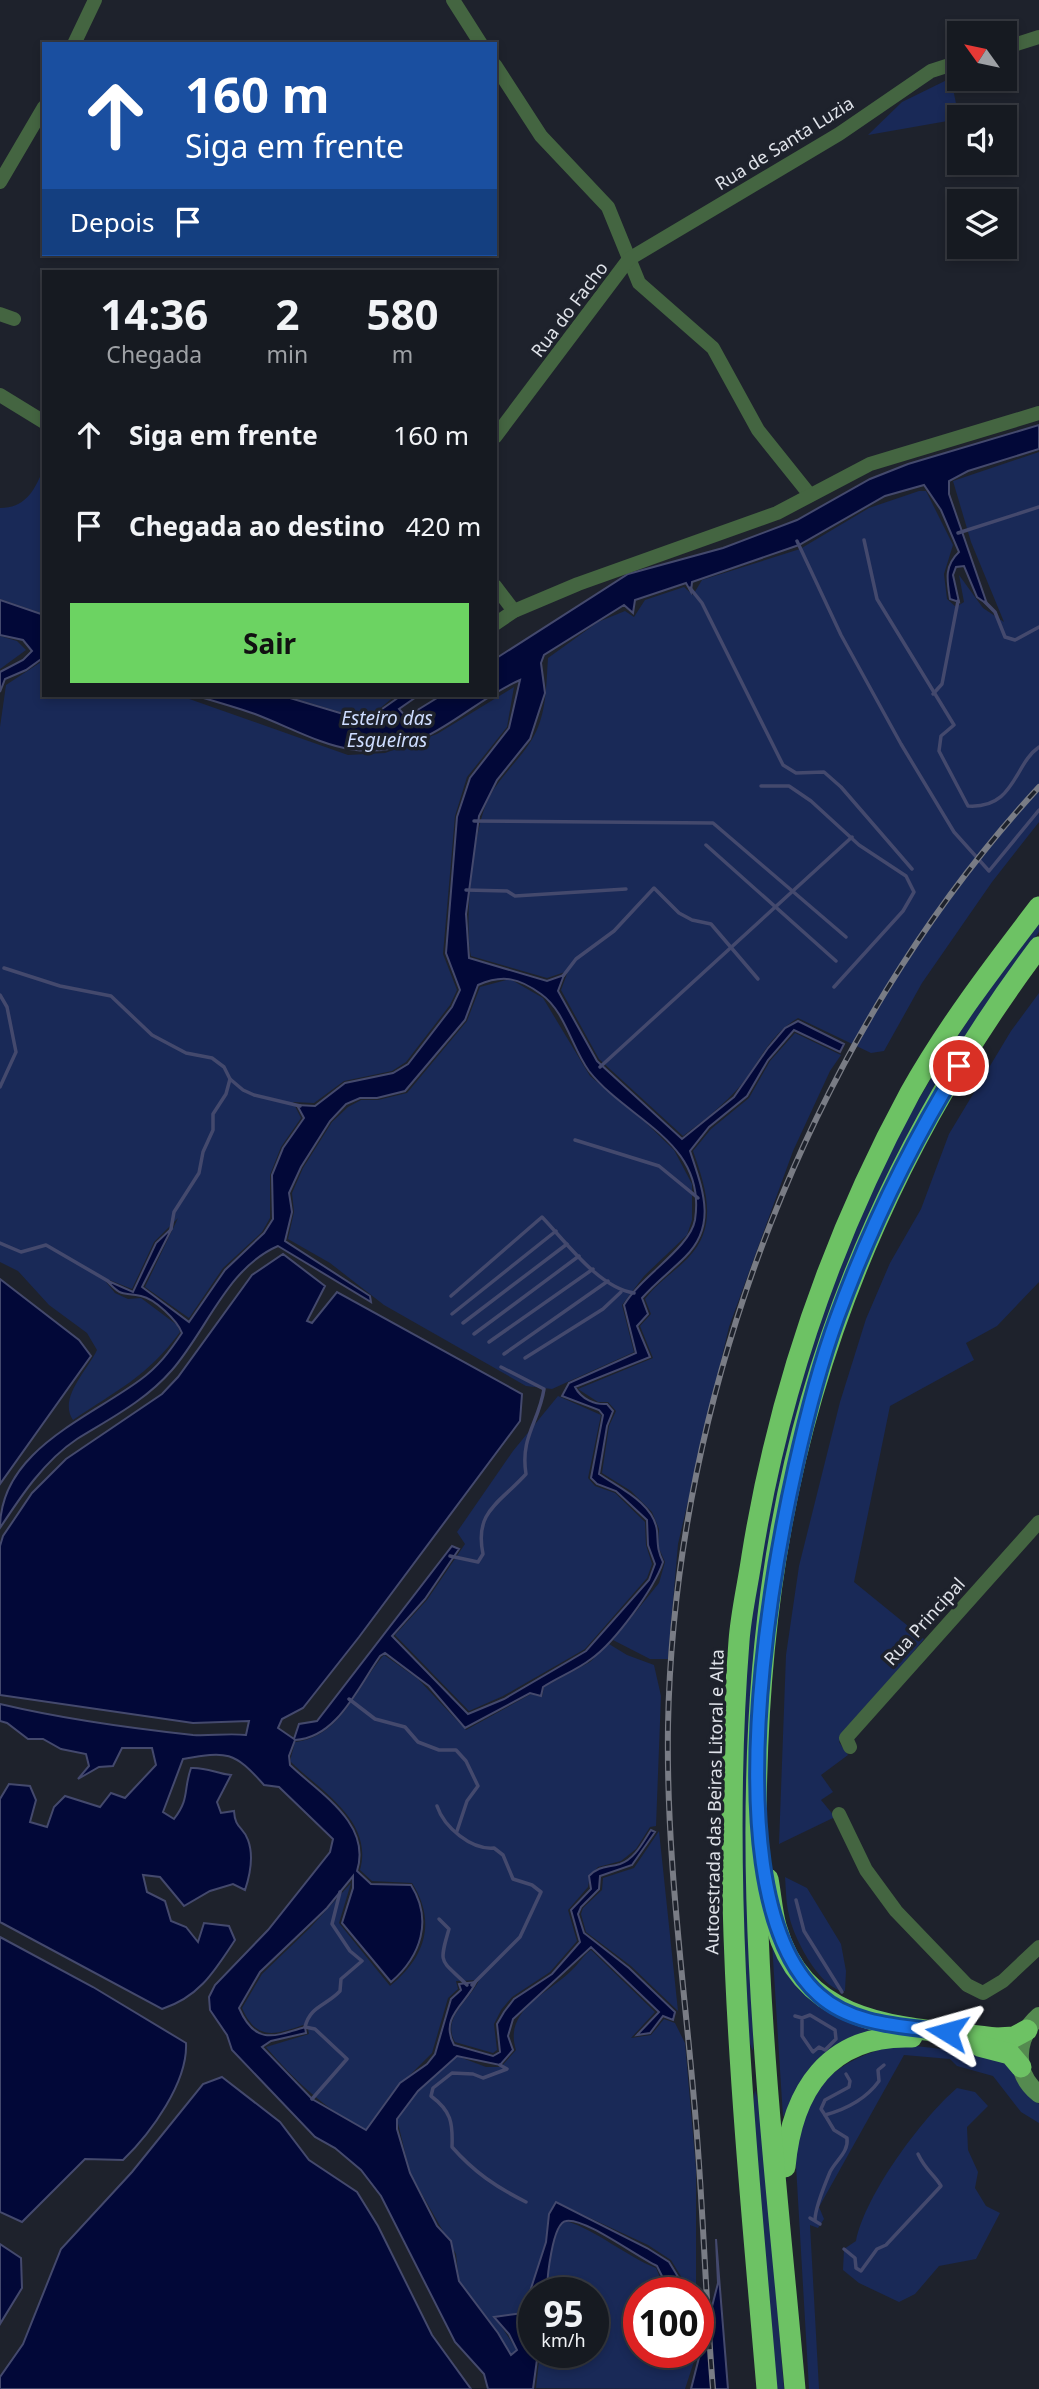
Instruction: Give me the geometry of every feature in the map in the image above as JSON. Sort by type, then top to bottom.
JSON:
[{"type":"highway","name":"Autoestrada das Beiras Litoral e Alta","points":[[766,2389],[738,2048],[732,1900],[739,1637],[757,1526],[779,1423],[813,1310],[855,1204],[911,1091],[975,991],[1039,907]]},
{"type":"highway","points":[[795,2389],[764,2043],[757,1900],[759,1737],[766,1639],[780,1531],[803,1426],[828,1346],[878,1215],[934,1106],[996,1005],[1039,947]]},
{"type":"highway","points":[[758,1839],[776,1926],[787,1956],[804,1981],[834,2007],[871,2021],[997,2038],[1014,2037],[1033,2023]]},
{"type":"highway","points":[[780,2218],[793,2116],[815,2078],[850,2050],[870,2040],[891,2037],[921,2038],[997,2048],[1010,2054],[1021,2067]]},
{"type":"street","points":[[75,42],[95,0]]},
{"type":"street","points":[[455,1],[480,42]]},
{"type":"street","points":[[1017,44],[1039,37]]},
{"type":"street","name":"Rua de Santa Luzia","points":[[629,259],[839,134],[931,71],[947,66]]},
{"type":"street","name":"Rua do Facho","points":[[497,68],[541,136],[608,208],[629,259],[497,433]]},
{"type":"street","points":[[1,184],[42,111]]},
{"type":"street","points":[[629,259],[639,283],[713,348],[758,430],[810,495]]},
{"type":"street","points":[[0,396],[42,421]]},
{"type":"street","points":[[497,623],[514,611],[578,583],[777,513],[870,464],[1039,413]]},
{"type":"street","points":[[497,589],[514,611]]},
{"type":"street","name":"Rua Principal","points":[[850,1747],[845,1738],[1039,1524]]},
{"type":"street","points":[[839,1814],[866,1870],[897,1911],[967,1985],[983,1993],[1003,1981],[1039,1947]]},
{"type":"street","points":[[1033,2023],[1020,2047],[1021,2067],[1023,2075],[1039,2094]]},
{"type":"shaded area","points":[[947,80],[947,91],[954,91],[956,105],[947,105],[947,121],[868,135],[902,102]]},
{"type":"shaded area","points":[[1039,452],[1039,822],[992,882],[922,983],[884,1051],[871,1053],[798,1018],[788,1024],[773,1040],[735,1092],[683,1136],[599,1059],[561,990],[568,971],[547,978],[471,956],[469,901],[482,816],[496,786],[526,749],[536,731],[545,701],[548,658],[598,622],[625,611],[634,617],[645,600],[684,587],[693,595],[702,580],[800,549],[869,508],[919,491],[926,491],[953,545],[944,574],[947,599],[956,607],[964,602],[959,575],[983,608],[1004,622],[971,542],[953,481]]},
{"type":"shaded area","points":[[42,472],[42,613],[0,599],[0,508],[22,502]]},
{"type":"shaded area","points":[[0,636],[17,641],[26,650],[0,669]]},
{"type":"shaded area","points":[[42,661],[42,697],[184,697],[348,755],[385,753],[437,734],[514,687],[507,727],[467,777],[455,816],[443,954],[457,990],[450,1005],[406,1062],[392,1071],[344,1081],[314,1103],[293,1102],[301,1118],[281,1147],[270,1175],[270,1218],[262,1232],[223,1268],[189,1318],[145,1287],[178,1218],[154,1242],[132,1289],[102,1277],[115,1293],[128,1299],[141,1298],[177,1325],[180,1332],[143,1372],[73,1420],[69,1412],[71,1394],[97,1350],[87,1333],[49,1305],[18,1271],[0,1262],[0,727],[6,685]]},
{"type":"shaded area","points":[[290,697],[394,697],[372,715],[340,712]]},
{"type":"shaded area","points":[[1039,920],[1039,932],[955,1052],[894,1162],[771,1538],[753,2051],[745,2016],[742,1963],[745,1695],[757,1574],[782,1448],[818,1325],[840,1264],[892,1148],[961,1031]]},
{"type":"shaded area","points":[[510,979],[543,998],[590,1076],[674,1150],[692,1184],[692,1220],[687,1235],[644,1276],[622,1305],[634,1352],[552,1389],[526,1386],[384,1305],[330,1263],[288,1239],[294,1212],[292,1193],[303,1168],[332,1122],[348,1107],[361,1100],[378,1100],[407,1093],[467,1021],[480,987]]},
{"type":"shaded area","points":[[1039,993],[1039,1282],[997,1326],[966,1343],[974,1360],[890,1406],[854,1582],[924,1639],[839,1742],[848,1755],[821,1775],[833,1792],[821,1800],[835,1817],[779,1844],[786,1655],[799,1566],[840,1402],[866,1319],[890,1263],[921,1209],[949,1134],[1011,1031]]},
{"type":"shaded area","points":[[795,1033],[841,1055],[830,1071],[793,1151],[729,1327],[678,1544],[668,1659],[650,1659],[613,1640],[659,1583],[665,1562],[658,1546],[659,1529],[652,1512],[631,1491],[602,1473],[609,1426],[616,1411],[608,1402],[598,1402],[578,1389],[653,1358],[640,1326],[651,1314],[645,1299],[698,1246],[707,1220],[705,1193],[693,1151],[711,1129],[749,1098],[770,1061]]},
{"type":"shaded area","points":[[558,1396],[601,1415],[588,1478],[595,1486],[615,1493],[645,1522],[646,1545],[652,1564],[647,1578],[585,1649],[503,1696],[469,1711],[395,1635],[427,1600],[465,1544],[457,1532],[513,1451]]},
{"type":"shaded area","points":[[609,1644],[627,1655],[654,1665],[661,1696],[656,1826],[650,1827],[636,1849],[621,1861],[598,1867],[590,1876],[588,1887],[568,1910],[577,1941],[550,1972],[512,1997],[501,2010],[494,2024],[497,2050],[493,2053],[455,2042],[452,2033],[454,2017],[479,1980],[456,1981],[458,1989],[448,1998],[432,2053],[390,2095],[366,2130],[312,2094],[266,2047],[309,2034],[307,2024],[269,2033],[255,2027],[242,2008],[262,1974],[310,1928],[351,1883],[339,1923],[390,1986],[412,1964],[423,1939],[424,1912],[412,1883],[372,1881],[360,1870],[362,1852],[352,1821],[329,1795],[290,1761],[295,1742],[325,1731],[337,1720],[384,1655],[418,1679],[466,1730],[531,1694],[542,1697],[544,1687],[590,1662]]},
{"type":"shaded area","points":[[659,1831],[678,2011],[631,1966],[586,1932],[581,1914],[583,1908],[602,1890],[603,1878],[634,1868]]},
{"type":"shaded area","points":[[785,1877],[807,1888],[841,1944],[846,1971],[845,1991],[836,1989],[827,1982],[802,1949],[789,1915]]},
{"type":"shaded area","points":[[772,1943],[882,2031],[789,2107],[783,2117]]},
{"type":"shaded area","points":[[591,1950],[655,2012],[631,2038],[651,2035],[664,2019],[675,2023],[685,2043],[696,2169],[696,2277],[681,2277],[671,2260],[648,2245],[562,2205],[549,2214],[546,2242],[535,2277],[518,2277],[518,2314],[495,2317],[517,2350],[511,2355],[459,2281],[456,2254],[410,2173],[397,2119],[418,2091],[457,2056],[486,2067],[501,2067],[516,2050],[514,2036],[522,2013],[572,1970]]},
{"type":"shaded area","points":[[898,2044],[986,2054],[1012,2067],[1017,2081],[1039,2104],[1039,2123],[1021,2112],[993,2076],[957,2066],[950,2059],[904,2055],[819,2207],[824,2219],[818,2228],[810,2225],[819,2389],[809,2389],[795,2148],[808,2107],[828,2078],[858,2058]]},
{"type":"shaded area","points":[[957,2088],[975,2092],[988,2106],[967,2127],[968,2150],[978,2172],[975,2188],[986,2206],[1000,2213],[976,2259],[939,2266],[915,2294],[899,2302],[859,2283],[843,2270],[844,2249],[856,2241],[861,2222],[897,2158],[928,2118]]},
{"type":"shaded area","points":[[755,2090],[761,2109],[784,2389],[775,2389],[752,2111]]},
{"type":"shaded area","points":[[566,2221],[578,2225],[656,2268],[660,2277],[623,2277],[623,2368],[692,2368],[685,2389],[536,2388],[538,2368],[609,2368],[609,2277],[548,2277],[553,2243]]},
{"type":"water","points":[[1039,425],[1039,449],[968,471],[949,481],[949,494],[987,604],[977,597],[964,566],[956,567],[953,575],[959,602],[950,599],[949,568],[959,552],[941,510],[924,485],[885,496],[799,545],[692,582],[691,592],[686,583],[635,600],[633,613],[624,605],[544,655],[541,663],[545,693],[530,739],[497,780],[479,816],[466,914],[469,958],[547,981],[564,975],[558,991],[597,1061],[682,1139],[734,1097],[785,1028],[798,1021],[844,1044],[840,1052],[794,1030],[768,1060],[747,1096],[709,1127],[690,1151],[702,1192],[704,1219],[695,1245],[642,1298],[648,1314],[637,1326],[650,1357],[575,1387],[585,1398],[607,1404],[613,1411],[607,1426],[599,1474],[643,1504],[657,1531],[663,1562],[651,1586],[622,1628],[591,1659],[543,1687],[541,1696],[530,1693],[465,1728],[429,1686],[385,1653],[380,1656],[355,1696],[335,1721],[310,1737],[295,1740],[289,1756],[290,1765],[328,1798],[350,1824],[357,1838],[360,1854],[357,1871],[371,1884],[411,1885],[421,1911],[420,1937],[410,1961],[391,1982],[342,1923],[353,1888],[353,1876],[327,1908],[260,1972],[239,2008],[245,2020],[258,2033],[274,2035],[305,2027],[306,2033],[271,2041],[262,2047],[312,2099],[366,2130],[400,2083],[427,2064],[435,2054],[451,1999],[461,1990],[459,1984],[476,1982],[452,2019],[450,2035],[454,2045],[493,2056],[500,2052],[497,2024],[504,2012],[514,1999],[552,1974],[580,1942],[571,1910],[591,1889],[589,1876],[600,1868],[625,1862],[638,1850],[651,1830],[655,1832],[632,1865],[600,1876],[599,1889],[581,1907],[578,1914],[584,1933],[629,1968],[675,2012],[673,2020],[663,2016],[650,2033],[637,2035],[659,2012],[591,1947],[513,2019],[508,2036],[513,2050],[500,2065],[457,2056],[418,2091],[397,2119],[397,2129],[410,2173],[437,2226],[451,2241],[459,2281],[511,2355],[517,2350],[509,2334],[494,2317],[518,2314],[518,2368],[536,2368],[533,2389],[488,2389],[484,2374],[455,2342],[381,2196],[361,2170],[335,2148],[315,2137],[232,2050],[227,2035],[210,2010],[209,1997],[215,1985],[268,1930],[330,1852],[333,1839],[279,1787],[264,1785],[245,1765],[229,1756],[210,1755],[183,1759],[163,1812],[174,1819],[179,1812],[191,1768],[231,1775],[217,1802],[221,1813],[234,1811],[236,1821],[248,1840],[251,1859],[245,1890],[233,1884],[210,1891],[184,1906],[160,1877],[143,1875],[147,1892],[165,1901],[171,1921],[186,1927],[198,1942],[204,1923],[229,1926],[235,1940],[204,1982],[175,2004],[162,2009],[0,1922],[0,1799],[9,1784],[30,1786],[36,1800],[30,1822],[47,1827],[54,1807],[65,1796],[100,1807],[111,1793],[125,1798],[156,1765],[152,1748],[122,1748],[113,1766],[99,1767],[78,1779],[89,1766],[86,1754],[61,1749],[43,1739],[28,1739],[7,1723],[0,1721],[0,1704],[72,1719],[193,1735],[246,1735],[249,1721],[193,1723],[0,1695],[0,1546],[3,1536],[32,1493],[66,1459],[162,1394],[178,1377],[252,1275],[283,1254],[325,1286],[307,1321],[312,1323],[337,1292],[522,1394],[520,1421],[359,1637],[303,1708],[282,1719],[278,1728],[294,1739],[299,1724],[317,1721],[452,1546],[459,1549],[425,1599],[392,1636],[468,1714],[504,1699],[586,1651],[649,1580],[655,1564],[648,1545],[647,1520],[616,1491],[597,1484],[591,1478],[603,1415],[599,1410],[562,1396],[569,1383],[636,1353],[624,1305],[642,1283],[675,1252],[691,1231],[695,1220],[695,1193],[689,1170],[677,1151],[661,1135],[605,1089],[589,1071],[549,1001],[533,989],[511,979],[478,985],[465,1020],[405,1091],[377,1098],[360,1098],[346,1104],[330,1121],[301,1167],[289,1193],[292,1212],[285,1241],[370,1296],[371,1302],[278,1246],[260,1256],[231,1284],[185,1354],[162,1381],[139,1400],[65,1448],[44,1468],[0,1528],[4,1501],[14,1478],[30,1458],[72,1424],[146,1375],[182,1333],[171,1316],[153,1301],[125,1294],[106,1280],[133,1292],[156,1243],[172,1228],[142,1287],[189,1322],[225,1270],[264,1233],[273,1219],[272,1175],[283,1148],[304,1118],[297,1105],[315,1106],[345,1083],[393,1073],[408,1064],[452,1007],[460,990],[446,953],[457,817],[470,778],[509,728],[520,680],[497,692],[497,658],[628,574],[723,548],[797,520],[870,479],[908,464]]},
{"type":"water","points":[[0,600],[42,614],[42,658],[26,670],[5,679],[0,692],[0,672],[23,660],[32,651],[23,640],[0,635]]},
{"type":"water","name":"Esteiro das Esgueiras","points":[[200,697],[287,697],[340,713],[372,716],[399,697],[416,697],[399,709],[406,717],[439,697],[489,697],[423,738],[399,747],[377,751],[357,750],[317,740],[255,714]]},
{"type":"water","points":[[0,1279],[79,1340],[91,1356],[0,1484]]},
{"type":"water","points":[[0,1937],[93,1987],[186,2043],[181,2074],[174,2090],[156,2121],[134,2149],[123,2160],[85,2159],[22,2222],[0,2212]]},
{"type":"water","points":[[222,2077],[280,2122],[309,2160],[357,2192],[378,2226],[432,2335],[471,2389],[0,2389],[0,2377],[23,2344],[61,2249],[132,2172],[203,2084]]},
{"type":"water","points":[[556,2202],[647,2248],[669,2262],[678,2277],[662,2277],[657,2266],[597,2231],[574,2221],[566,2221],[557,2231],[548,2277],[535,2277],[546,2242],[549,2214]]},
{"type":"water","points":[[716,2239],[728,2389],[691,2389],[696,2368],[714,2368],[714,2299],[718,2283]]},
{"type":"water","points":[[0,2244],[21,2258],[22,2288],[0,2324]]},
{"type":"waterway","points":[[958,533],[1039,507]]},
{"type":"waterway","points":[[864,540],[877,599],[954,725],[941,736],[939,751],[968,806],[984,805],[1005,793],[1039,747]]},
{"type":"waterway","points":[[797,541],[841,635],[901,744],[954,832],[989,871],[1039,810]]},
{"type":"waterway","points":[[690,588],[702,603],[783,765],[796,773],[824,772],[841,787],[912,869]]},
{"type":"waterway","points":[[933,694],[942,684],[958,601]]},
{"type":"waterway","points":[[985,602],[995,612],[1005,637],[1015,640],[1039,627]]},
{"type":"waterway","points":[[761,786],[789,786],[811,801],[859,845],[906,876],[914,892],[903,911],[834,987]]},
{"type":"waterway","points":[[474,821],[713,823],[846,937]]},
{"type":"waterway","points":[[600,1067],[852,837]]},
{"type":"waterway","points":[[706,845],[836,961]]},
{"type":"waterway","points":[[563,976],[576,959],[614,931],[654,888],[679,913],[692,920],[711,924],[758,979]]},
{"type":"waterway","points":[[466,890],[507,891],[515,896],[626,889]]},
{"type":"waterway","points":[[4,968],[60,986],[111,996],[152,1035],[186,1053],[212,1058],[224,1067],[230,1079],[243,1090],[300,1106]]},
{"type":"waterway","points":[[0,995],[7,1007],[16,1052],[0,1087]]},
{"type":"waterway","points":[[171,1229],[174,1212],[199,1173],[203,1152],[213,1130],[213,1114],[226,1094],[230,1079]]},
{"type":"waterway","points":[[575,1140],[659,1166],[698,1198]]},
{"type":"waterway","points":[[451,1296],[542,1217],[572,1251],[608,1283],[634,1293]]},
{"type":"waterway","points":[[452,1314],[556,1231]]},
{"type":"waterway","points":[[0,1243],[21,1252],[46,1245],[108,1281]]},
{"type":"waterway","points":[[463,1323],[567,1244]]},
{"type":"waterway","points":[[474,1334],[579,1256]]},
{"type":"waterway","points":[[489,1342],[593,1269]]},
{"type":"waterway","points":[[504,1354],[608,1281]]},
{"type":"waterway","points":[[525,1358],[603,1309],[621,1292]]},
{"type":"waterway","points":[[450,1556],[478,1562],[483,1554],[481,1539],[486,1517],[526,1474],[528,1440],[544,1389],[501,1367]]},
{"type":"waterway","points":[[349,1699],[375,1719],[405,1727],[418,1742],[439,1750],[456,1750],[466,1761],[478,1786],[467,1801],[457,1831]]},
{"type":"waterway","points":[[437,1806],[446,1822],[460,1836],[476,1845],[494,1848],[503,1855],[513,1879],[532,1885],[541,1892],[520,1937],[472,1985]]},
{"type":"waterway","points":[[312,2099],[347,2059],[315,2029],[305,2027],[307,2020],[315,2010],[340,1991],[341,1979],[362,1961],[350,1951],[332,1924],[340,1892]]},
{"type":"waterway","points":[[796,1900],[804,1931],[842,1992]]},
{"type":"waterway","points":[[439,1919],[449,1929],[444,1961],[467,1985]]},
{"type":"waterway","points":[[795,2016],[802,2018],[810,2015],[835,2030],[836,2039],[825,2050],[819,2047],[813,2052],[802,2036],[802,2018]]},
{"type":"waterway","points":[[500,2065],[507,2069],[483,2078],[473,2074],[452,2073],[433,2088],[431,2096],[447,2112],[452,2131],[452,2147],[486,2178],[526,2202]]},
{"type":"waterway","points":[[815,2220],[818,2203],[830,2172],[847,2143],[847,2138],[834,2130],[825,2115],[841,2110],[868,2093],[879,2081],[878,2070],[884,2065]]},
{"type":"waterway","points":[[825,2115],[821,2109],[825,2100],[849,2087],[850,2081],[846,2074]]},
{"type":"waterway","points":[[844,2249],[855,2258],[856,2268],[861,2271],[877,2249],[886,2245],[941,2186],[918,2154]]},
{"type":"waterway","points":[[810,2218],[820,2224]]},
{"type":"railway","points":[[713,2389],[697,2136],[676,1913],[668,1773],[668,1726],[676,1600],[697,1473],[728,1347],[771,1224],[823,1104],[886,991],[958,884],[1039,787]]},
{"type":"route","points":[[947,2032],[871,2021],[834,2007],[804,1981],[787,1956],[776,1926],[758,1839],[759,1737],[766,1639],[780,1531],[803,1426],[837,1319],[878,1215],[934,1106],[959,1066]]}]
